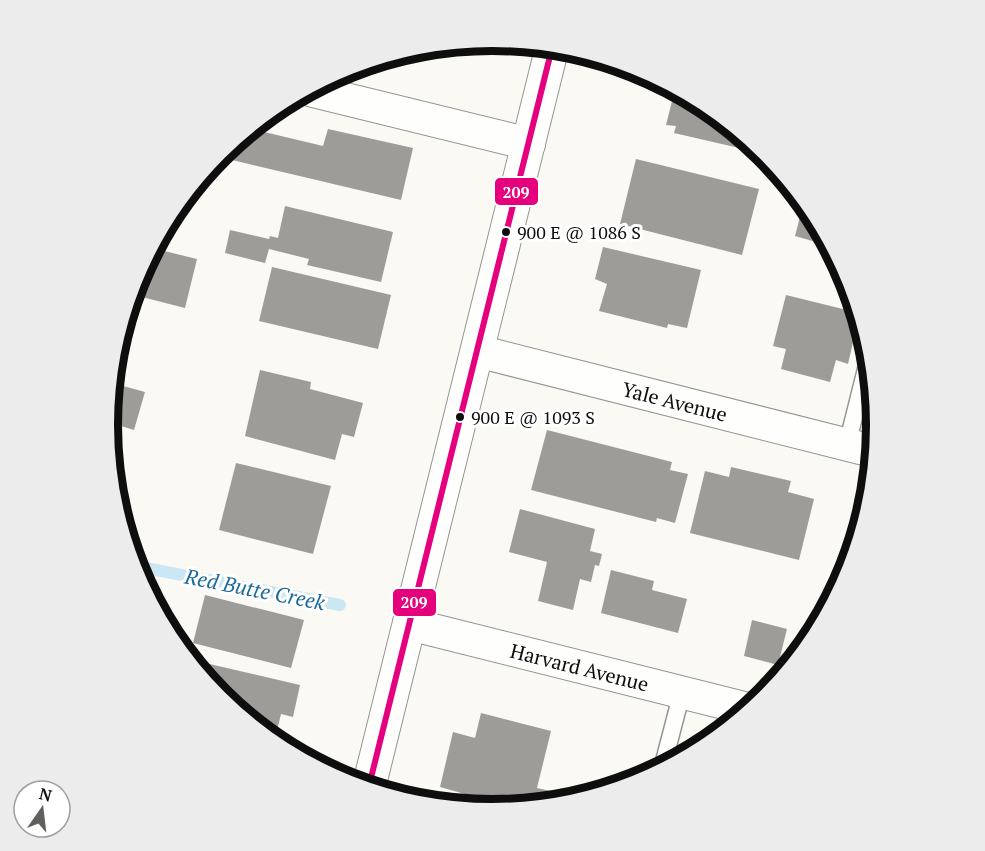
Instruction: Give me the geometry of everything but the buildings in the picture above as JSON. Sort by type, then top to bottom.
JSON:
[{"type":"street","points":[[371,779],[550,55]]},
{"type":"street","points":[[321,93],[529,144]]},
{"type":"street","name":"Yale Avenue","points":[[477,351],[860,448]]},
{"type":"street","name":"Harvard Avenue","points":[[409,624],[739,707]]},
{"type":"lane","points":[[860,448],[865,386]]},
{"type":"lane","points":[[665,758],[682,692]]},
{"type":"waterway","name":"Red Butte Creek","points":[[147,568],[340,605]]},
{"type":"transit line","name":"209","points":[[371,779],[550,55]]},
{"type":"place","name":"900 E @ 1086 S","points":[[506,232]]},
{"type":"place","name":"900 E @ 1093 S","points":[[460,417]]}]
